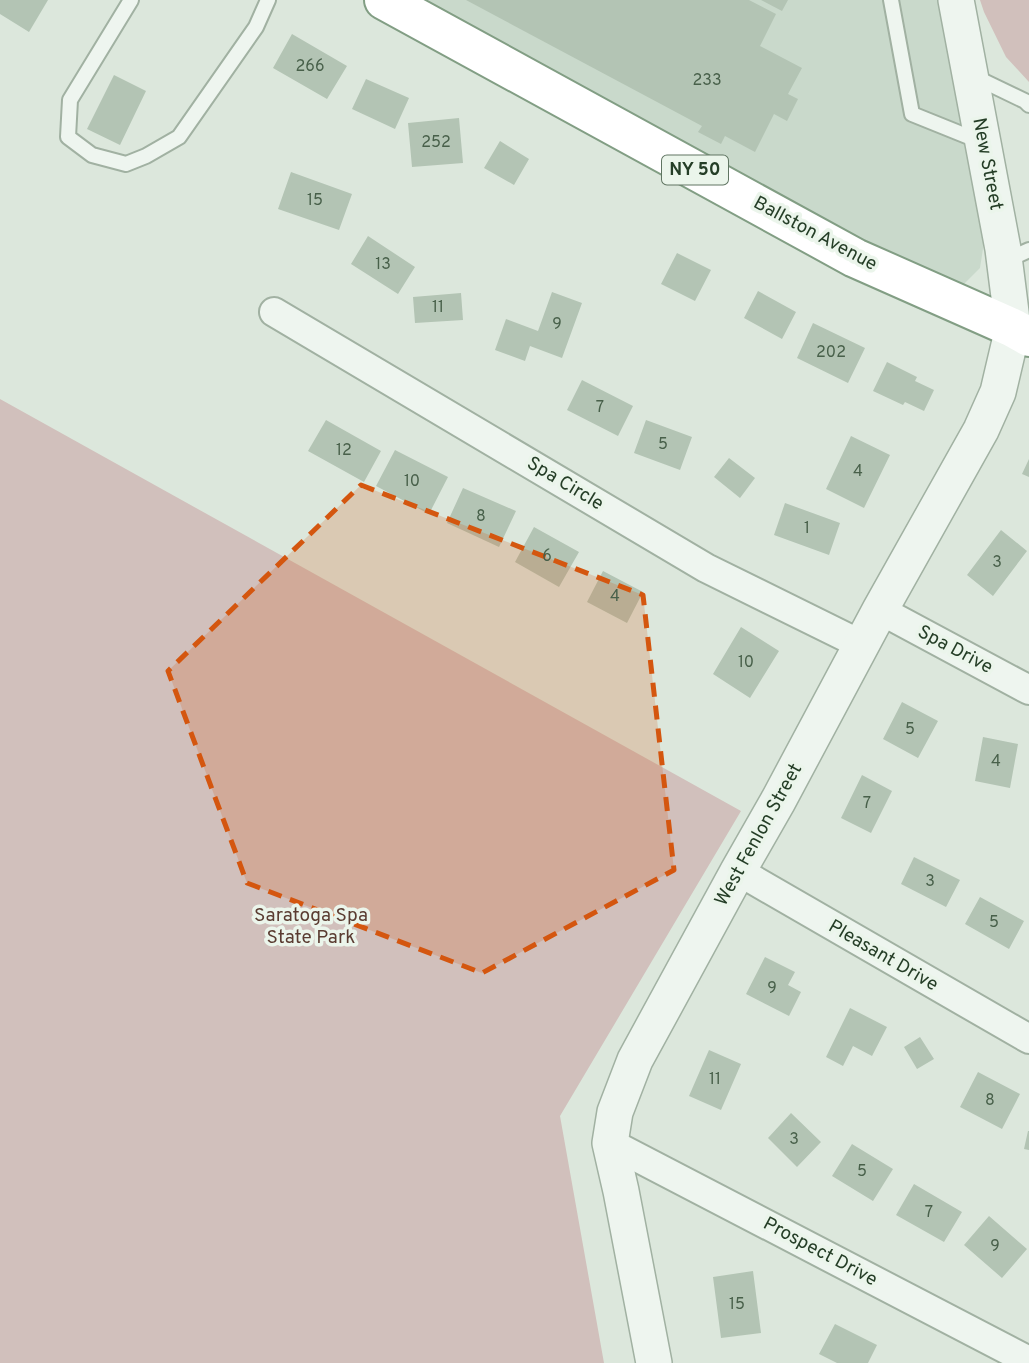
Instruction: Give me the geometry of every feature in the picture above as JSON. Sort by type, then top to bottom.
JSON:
[{"type":"highway","name":"Ballston Avenue","points":[[384,0],[855,258],[1021,333]]},
{"type":"street","name":"New Street","points":[[957,0],[983,142],[1017,256],[1021,333]]},
{"type":"street","name":"Spa Circle","points":[[274,312],[706,568],[862,645]]},
{"type":"street","name":"West Fenlon Street","points":[[654,1363],[610,1143],[615,1112],[635,1060],[981,430],[1021,333]]},
{"type":"street","name":"Spa Drive","points":[[880,610],[1029,690]]},
{"type":"street","name":"Pleasant Drive","points":[[738,871],[1029,1039]]},
{"type":"street","name":"Prospect Drive","points":[[610,1143],[1029,1361]]},
{"type":"lane","points":[[131,0],[70,100],[68,137],[92,155],[126,164],[179,137],[256,27],[268,0]]},
{"type":"lane","points":[[891,0],[912,114],[983,142]]},
{"type":"lane","points":[[970,75],[1029,105]]},
{"type":"highlighted area","points":[[361,485],[643,595],[674,870],[482,973],[247,883],[168,671]]},
{"type":"shaded area","points":[[411,0],[940,0],[984,242],[980,268],[963,285],[942,284]]},
{"type":"green space","points":[[980,0],[1029,0],[1029,82],[1006,57]]},
{"type":"green space","name":"Saratoga Spa State Park","points":[[0,399],[741,811],[560,1116],[604,1363],[0,1363]]},
{"type":"building","points":[[0,0],[48,0],[29,32],[0,14]]},
{"type":"building","points":[[466,0],[749,0],[776,14],[760,46],[802,68],[788,94],[798,99],[787,121],[774,114],[755,152],[725,136],[721,144],[698,132],[702,126]]},
{"type":"building","points":[[761,0],[788,0],[782,11]]},
{"type":"building","points":[[292,34],[347,66],[327,99],[273,68]]},
{"type":"building","points":[[114,75],[146,91],[120,145],[87,129]]},
{"type":"building","points":[[366,79],[409,98],[395,129],[352,109]]},
{"type":"building","points":[[459,118],[463,163],[412,167],[408,123]]},
{"type":"building","points":[[500,141],[529,159],[514,185],[484,168]]},
{"type":"building","points":[[291,172],[352,194],[339,230],[278,209]]},
{"type":"building","points":[[368,236],[415,267],[398,294],[351,264]]},
{"type":"building","points":[[677,253],[711,270],[695,301],[661,284]]},
{"type":"building","points":[[758,291],[796,312],[782,339],[744,318]]},
{"type":"building","points":[[552,292],[582,303],[562,358],[530,346],[525,361],[495,350],[506,319],[538,331]]},
{"type":"building","points":[[461,293],[463,320],[415,323],[413,297]]},
{"type":"building","points":[[813,323],[865,348],[848,383],[797,358]]},
{"type":"building","points":[[887,362],[917,377],[915,381],[934,390],[924,411],[873,391]]},
{"type":"building","points":[[582,380],[633,406],[618,436],[567,410]]},
{"type":"building","points":[[326,420],[381,451],[364,482],[308,451]]},
{"type":"building","points":[[646,420],[692,437],[680,470],[634,453]]},
{"type":"building","points":[[851,436],[890,455],[864,508],[826,489]]},
{"type":"building","points":[[395,450],[448,477],[429,514],[376,486]]},
{"type":"building","points":[[729,458],[755,478],[740,498],[714,477]]},
{"type":"building","points":[[1029,459],[1029,477],[1022,474]]},
{"type":"building","points":[[463,488],[516,511],[499,547],[447,523]]},
{"type":"building","points":[[785,503],[840,523],[829,555],[774,535]]},
{"type":"building","points":[[534,527],[579,552],[559,587],[515,562]]},
{"type":"building","points":[[1001,530],[1027,551],[993,596],[967,575]]},
{"type":"building","points":[[603,571],[643,592],[627,623],[587,602]]},
{"type":"building","points":[[741,627],[779,651],[750,698],[713,674]]},
{"type":"building","points":[[902,702],[938,721],[918,758],[883,739]]},
{"type":"building","points":[[983,737],[1018,744],[1010,788],[975,781]]},
{"type":"building","points":[[862,775],[892,791],[871,833],[841,818]]},
{"type":"building","points":[[914,857],[960,880],[946,907],[901,884]]},
{"type":"building","points":[[980,897],[1024,921],[1009,949],[965,924]]},
{"type":"building","points":[[765,957],[795,972],[788,985],[801,992],[789,1016],[746,994]]},
{"type":"building","points":[[850,1008],[887,1027],[872,1056],[853,1046],[843,1066],[826,1057]]},
{"type":"building","points":[[920,1037],[934,1059],[917,1069],[904,1047]]},
{"type":"building","points":[[709,1050],[741,1064],[721,1110],[689,1096]]},
{"type":"building","points":[[978,1072],[1020,1094],[1002,1129],[960,1107]]},
{"type":"building","points":[[791,1113],[821,1142],[797,1167],[768,1138]]},
{"type":"building","points":[[1029,1131],[1029,1150],[1024,1149]]},
{"type":"building","points":[[852,1144],[893,1169],[873,1201],[832,1176]]},
{"type":"building","points":[[914,1184],[962,1212],[944,1242],[896,1215]]},
{"type":"building","points":[[989,1216],[1027,1249],[1002,1278],[964,1245]]},
{"type":"building","points":[[753,1271],[761,1333],[721,1338],[713,1277]]},
{"type":"building","points":[[835,1324],[877,1345],[868,1363],[837,1363],[819,1354]]}]
